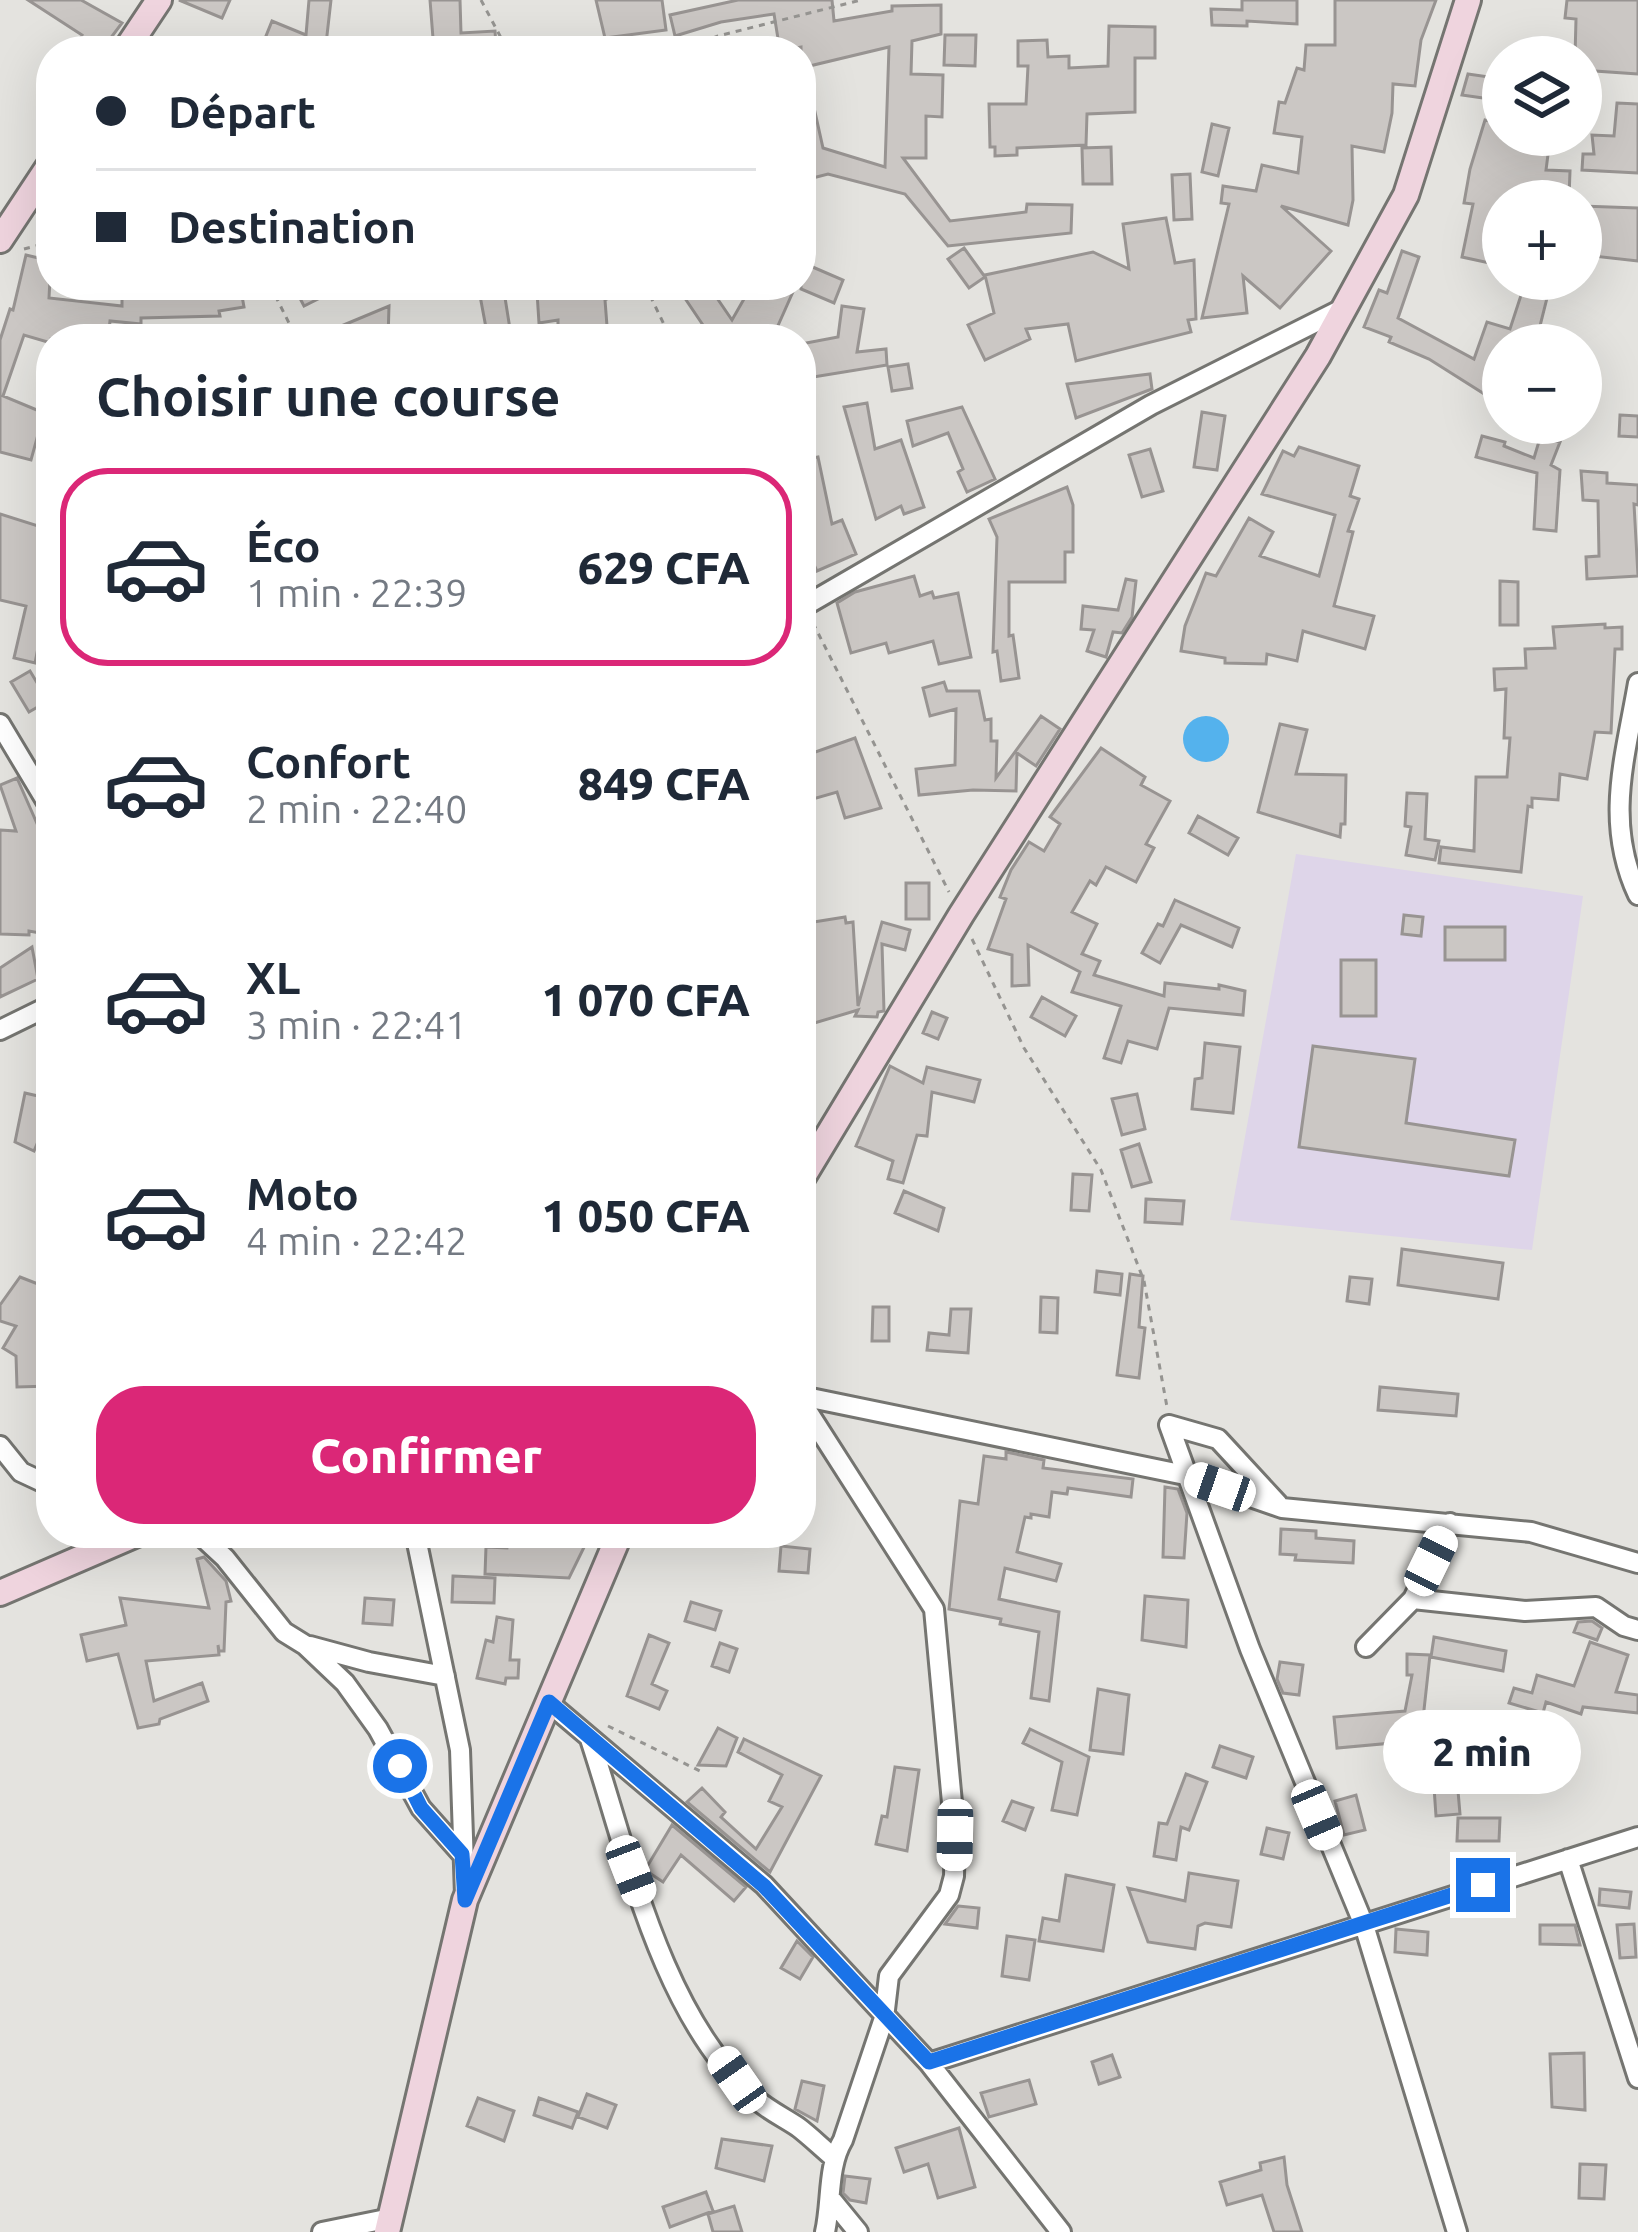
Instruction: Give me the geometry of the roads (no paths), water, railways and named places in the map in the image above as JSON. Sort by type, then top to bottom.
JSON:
[{"type":"main road","points":[[135,36],[159,0]]},
{"type":"main road","points":[[816,1155],[961,915],[1318,356],[1406,195],[1468,0]]},
{"type":"main road","points":[[9,246],[36,193]]},
{"type":"main road","points":[[0,1593],[95,1548]]},
{"type":"main road","points":[[389,2225],[465,1900],[614,1548]]},
{"type":"street","points":[[816,599],[1151,405],[1342,309]]},
{"type":"street","points":[[1638,683],[1616,808],[1625,867],[1638,895]]},
{"type":"street","points":[[0,724],[36,783]]},
{"type":"street","points":[[0,1030],[36,1012]]},
{"type":"street","points":[[816,1402],[1190,1477],[1282,1508],[1531,1532],[1638,1563]]},
{"type":"street","points":[[816,1423],[934,1609],[955,1835],[954,1876],[940,1910],[889,1976],[884,2018],[843,2140],[832,2157],[825,2232]]},
{"type":"street","points":[[1282,1508],[1218,1439],[1169,1425],[1250,1649],[1364,1924],[1457,2232]]},
{"type":"street","points":[[0,1446],[21,1472],[36,1479]]},
{"type":"street","points":[[1366,1647],[1413,1600],[1450,1523]]},
{"type":"street","points":[[214,1548],[284,1632],[345,1683],[378,1729],[421,1808],[462,1854]]},
{"type":"street","points":[[418,1548],[460,1750],[465,1900]]},
{"type":"street","points":[[1413,1600],[1525,1611],[1596,1607],[1638,1630]]},
{"type":"street","points":[[305,1645],[445,1676]]},
{"type":"street","points":[[549,1702],[764,1886],[929,2062],[1061,2232]]},
{"type":"street","points":[[584,1735],[616,1832],[676,1984],[698,2026],[753,2097],[800,2128],[832,2157]]},
{"type":"street","points":[[929,2062],[1638,1837]]},
{"type":"street","points":[[1568,1859],[1638,2078]]},
{"type":"street","points":[[831,2199],[858,2232]]},
{"type":"street","points":[[322,2232],[389,2225]]},
{"type":"water","points":[[1206,716],[1222,723],[1229,739],[1222,755],[1206,762],[1190,755],[1183,739],[1190,723]]}]
